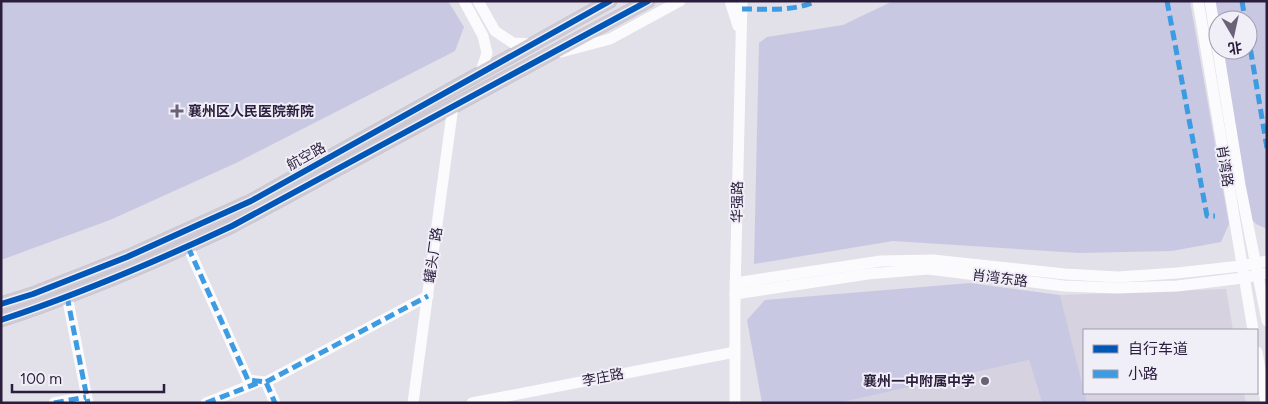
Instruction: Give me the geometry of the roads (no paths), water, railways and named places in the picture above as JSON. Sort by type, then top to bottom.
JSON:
[{"type":"main road","name":"航空路","points":[[1,304],[33,294],[126,257],[251,201],[610,1]]},
{"type":"main road","name":"航空路","points":[[1,320],[68,296],[188,247],[232,226],[648,1]]},
{"type":"street","points":[[464,1],[483,36],[487,53],[480,74]]},
{"type":"street","points":[[478,1],[495,31],[513,43],[533,44]]},
{"type":"street","points":[[548,55],[610,39],[680,1]]},
{"type":"street","points":[[730,1],[741,39]]},
{"type":"street","name":"华强路","points":[[735,403],[735,289],[742,1]]},
{"type":"street","name":"肖湾路","points":[[1198,1],[1253,329]]},
{"type":"street","name":"肖湾路","points":[[1210,1],[1240,185],[1261,262],[1267,321]]},
{"type":"street","name":"罐头厂路","points":[[414,403],[453,106]]},
{"type":"street","points":[[188,247],[248,380],[263,382]]},
{"type":"street","name":"肖湾东路","points":[[735,289],[881,261],[933,260],[1065,274],[1118,277],[1177,273],[1261,262]]},
{"type":"street","name":"肖湾东路","points":[[735,289],[928,269],[1064,286],[1116,288],[1178,286],[1263,274]]},
{"type":"street","points":[[54,403],[87,400],[68,296]]},
{"type":"street","points":[[206,403],[263,382],[428,296]]},
{"type":"street","name":"李庄路","points":[[472,403],[735,352]]},
{"type":"street","points":[[1258,358],[1266,403]]},
{"type":"street","points":[[263,382],[275,403]]},
{"type":"place","name":"襄州区人民医院新院","points":[[177,111]]},
{"type":"place","name":"襄州一中附属中学","points":[[985,381]]}]
